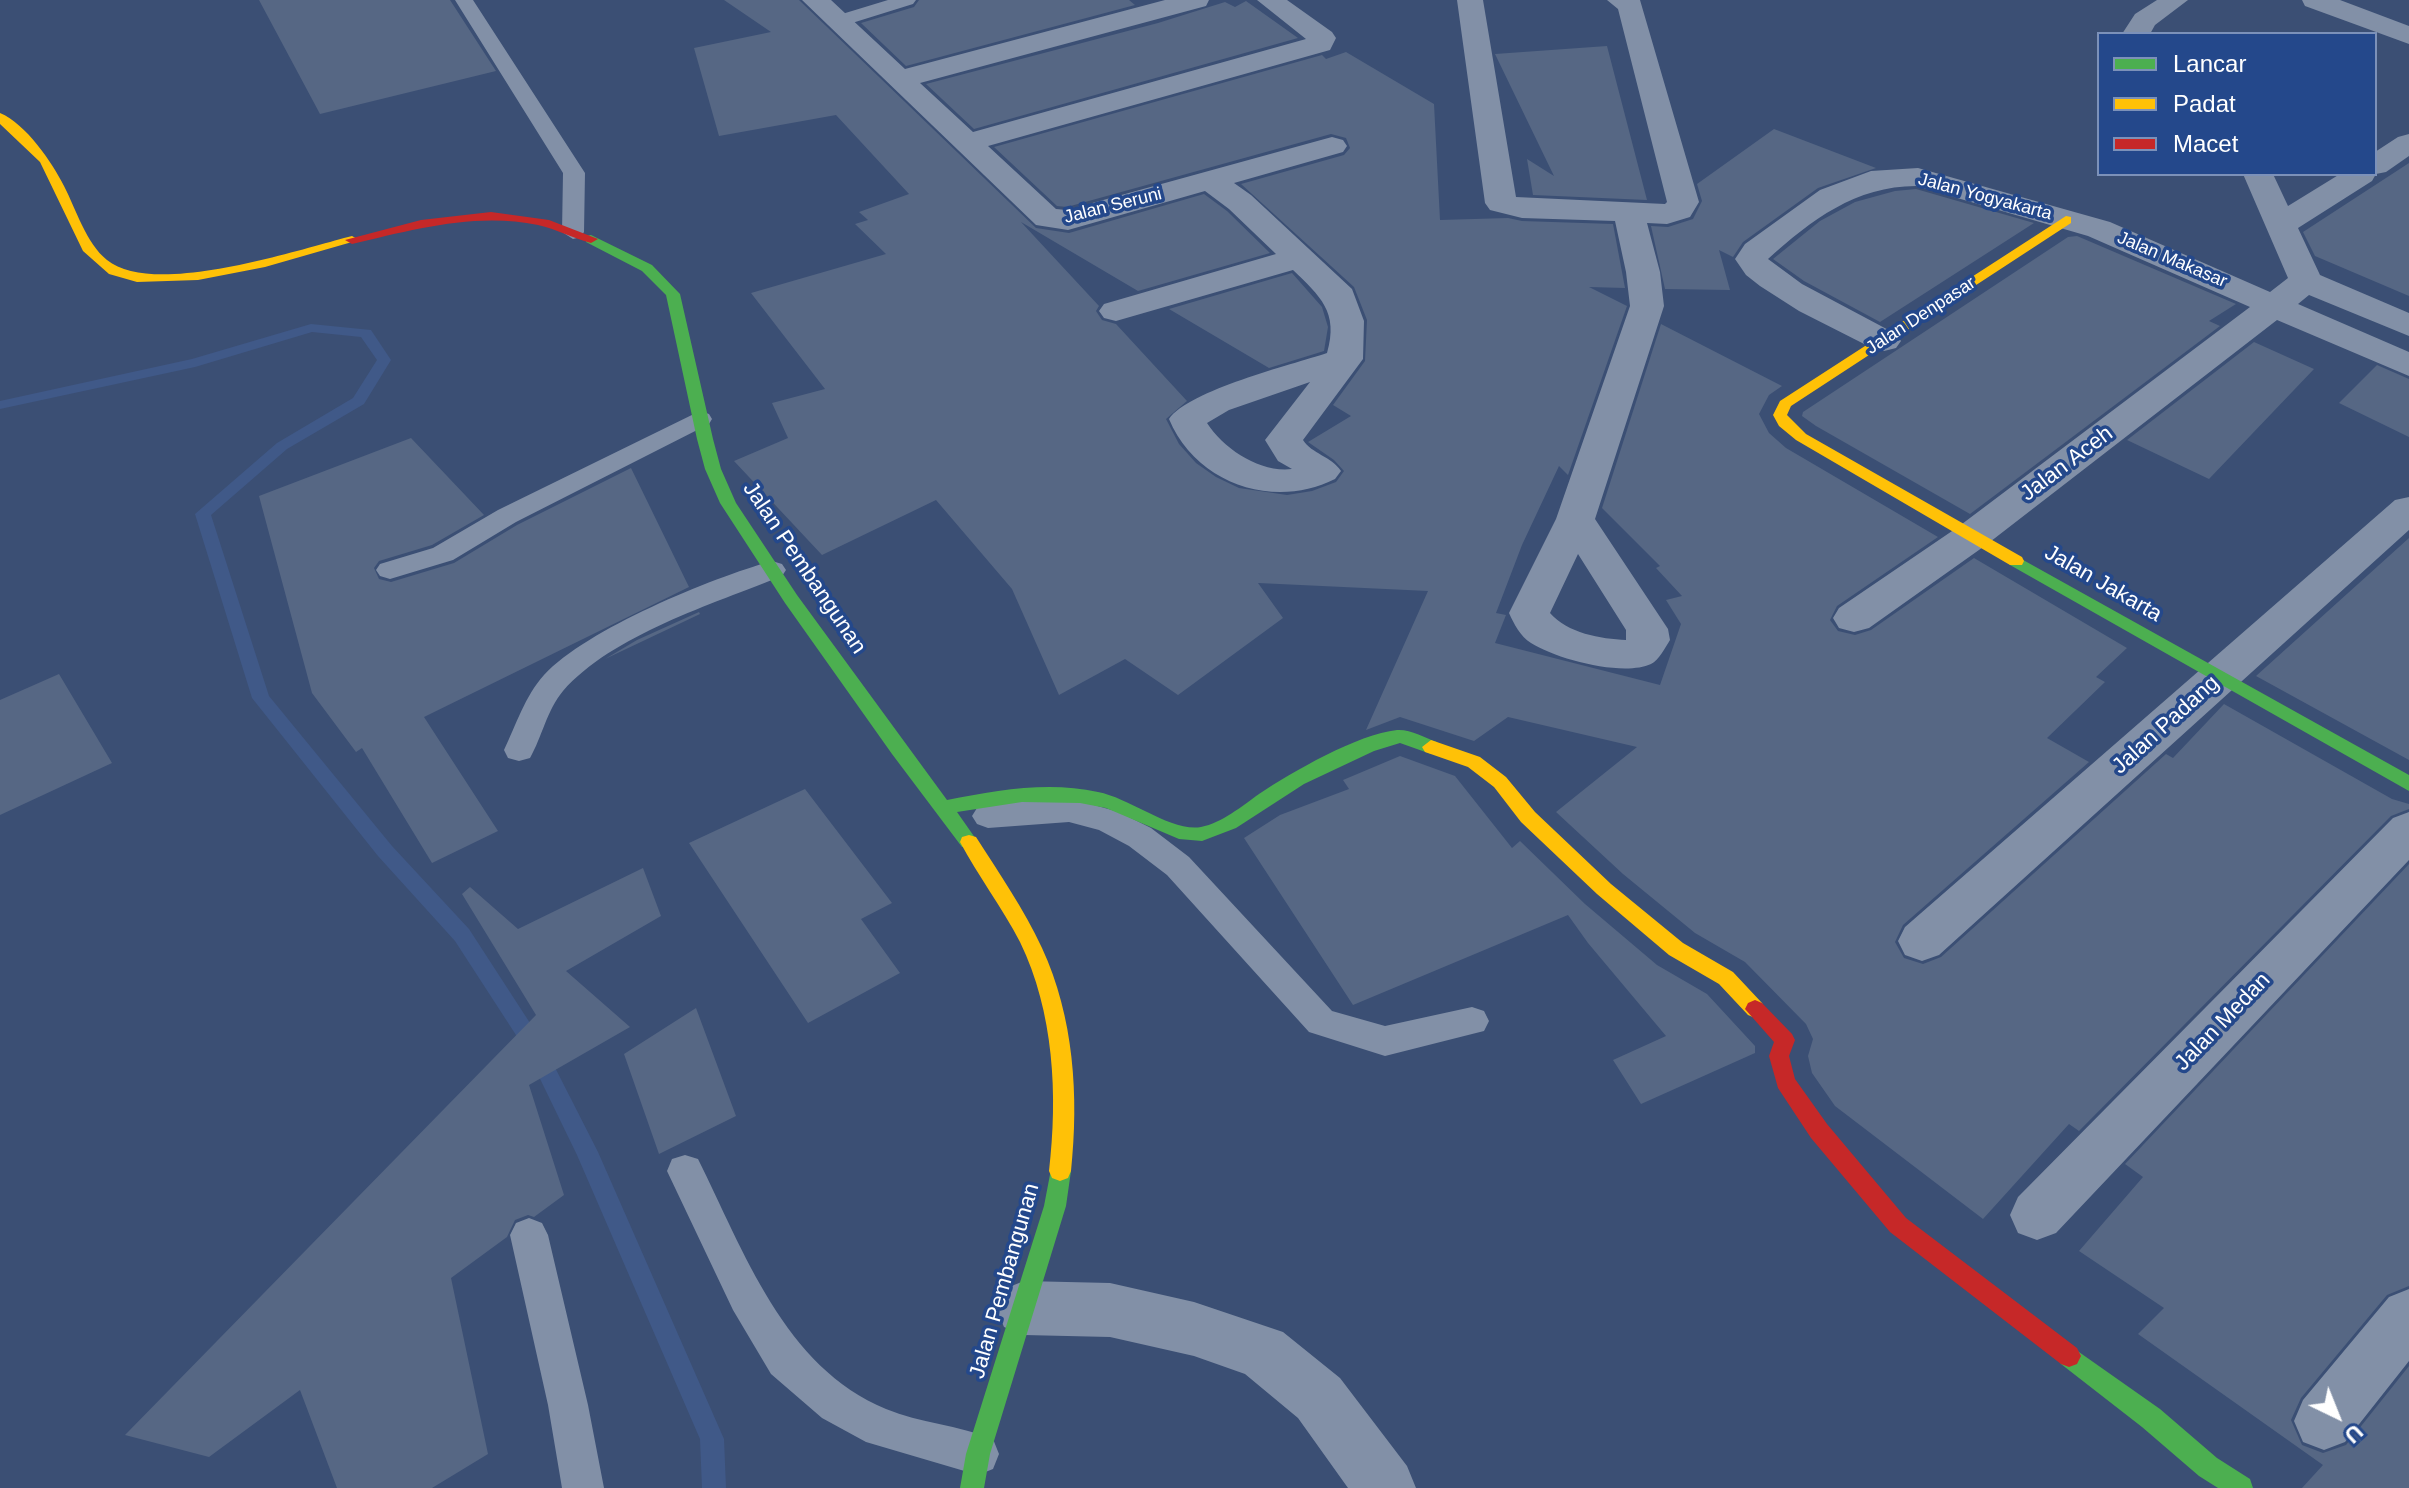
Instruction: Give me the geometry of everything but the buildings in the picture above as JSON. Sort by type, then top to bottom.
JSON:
[{"type":"street","points":[[902,79],[1196,0]]},
{"type":"street","points":[[969,142],[1320,44],[1322,38],[1270,0]]},
{"type":"street","points":[[1470,0],[1499,200],[1508,206],[1522,208],[1667,214],[1679,210],[1683,202],[1630,5],[1620,0]]},
{"type":"street","points":[[2137,32],[2145,20],[2175,0]]},
{"type":"street","points":[[2315,0],[2409,36]]},
{"type":"street","points":[[2337,32],[2394,0]]},
{"type":"street","name":"Jalan Seruni","points":[[826,11],[1047,218],[1068,220],[1209,180]]},
{"type":"street","name":"Jalan Pembangunan","points":[[0,117],[44,158],[89,247],[101,263],[126,275],[204,275],[442,219],[508,216],[540,221],[602,243],[647,268],[673,294],[713,469],[728,503],[772,570],[949,814],[1007,903],[1036,956],[1053,1008],[1062,1068],[1063,1150],[1055,1206],[975,1471]]},
{"type":"street","points":[[2377,164],[2409,143]]},
{"type":"street","points":[[1209,180],[1332,146]]},
{"type":"street","name":"Jalan Yogyakarta","points":[[1884,341],[1806,300],[1751,263],[1753,255],[1835,193],[1871,179],[1893,176],[1918,177],[2066,220]]},
{"type":"street","points":[[2259,176],[2306,281],[2409,326]]},
{"type":"street","points":[[2279,226],[2358,176]]},
{"type":"street","points":[[1209,180],[1240,202],[1340,296],[1347,314],[1349,335],[1345,359],[1284,440],[1291,453],[1322,471],[1310,478],[1295,481],[1258,480],[1203,442],[1189,426],[1187,419],[1191,414],[1216,402],[1345,359]]},
{"type":"street","points":[[1575,519],[1647,306],[1643,272],[1629,214]]},
{"type":"street","name":"Jalan Makasar","points":[[2066,220],[2099,229],[2409,365]]},
{"type":"street","name":"Jalan Denpasar","points":[[1780,415],[1785,404],[2066,220]]},
{"type":"street","points":[[1116,311],[1298,258]]},
{"type":"street","points":[[2276,306],[2306,281]]},
{"type":"street","name":"Jalan Aceh","points":[[1854,618],[1972,536],[2276,306]]},
{"type":"street","name":"Jalan Jakarta","points":[[1780,415],[1784,423],[1801,437],[2218,678],[2409,784]]},
{"type":"street","name":"Jalan Padang","points":[[1922,941],[2409,509]]},
{"type":"street","points":[[949,814],[987,799],[1049,795],[1099,798],[1138,811],[1173,831],[1196,835],[1226,822],[1283,787],[1337,760],[1399,736],[1474,762],[1500,782],[1528,817],[1604,889],[1676,949],[1726,978],[1785,1040],[1779,1056],[1785,1082],[1827,1141],[1898,1225],[2151,1418],[2208,1467],[2241,1488]]},
{"type":"street","name":"Jalan Medan","points":[[2037,1215],[2409,830]]},
{"type":"street","points":[[1024,1308],[1110,1310],[1194,1329],[1263,1352],[1319,1398],[1385,1488]]},
{"type":"street","points":[[2324,1421],[2409,1316]]},
{"type":"lane","points":[[464,0],[574,173],[573,232]]},
{"type":"lane","points":[[826,11],[907,0]]},
{"type":"lane","points":[[390,570],[443,554],[507,516],[700,419]]},
{"type":"lane","points":[[519,750],[552,685],[576,660],[683,607],[772,570]]},
{"type":"lane","points":[[949,814],[1069,810],[1108,820],[1140,837],[1178,866],[1321,1022],[1385,1041],[1472,1021]]},
{"type":"lane","points":[[685,1171],[747,1297],[785,1360],[836,1404],[880,1428],[975,1471]]},
{"type":"lane","points":[[529,1235],[568,1405],[583,1488]]},
{"type":"waterway","points":[[0,405],[195,363],[311,328],[366,333],[384,360],[359,401],[282,446],[203,514],[261,698],[385,851],[462,935],[534,1046],[587,1152],[712,1439],[714,1488]]},
{"type":"traffic: fast","points":[[591,239],[647,268],[673,294],[705,439],[713,469],[728,503],[791,599],[969,842]]},
{"type":"traffic: fast","points":[[2016,561],[2409,784]]},
{"type":"traffic: fast","points":[[944,808],[1022,795],[1061,794],[1100,799],[1179,832],[1202,834],[1229,823],[1282,788],[1367,746],[1400,737],[1431,747]]},
{"type":"traffic: fast","points":[[972,1488],[978,1454],[1055,1206],[1060,1171]]},
{"type":"traffic: fast","points":[[2069,1356],[2151,1418],[2208,1467],[2241,1488]]},
{"type":"traffic: slow","points":[[0,117],[45,160],[90,251],[114,271],[137,277],[166,279],[198,276],[265,263],[352,240]]},
{"type":"traffic: slow","points":[[2016,561],[1801,437],[1784,423],[1780,415],[1785,404],[2066,220]]},
{"type":"traffic: slow","points":[[1431,747],[1474,762],[1500,782],[1528,817],[1604,889],[1676,949],[1726,978],[1755,1009]]},
{"type":"traffic: slow","points":[[969,842],[1024,931],[1046,984],[1062,1063],[1064,1117],[1060,1171]]},
{"type":"traffic: jam","points":[[352,240],[444,220],[491,216],[538,221],[591,239]]},
{"type":"traffic: jam","points":[[1755,1009],[1785,1040],[1779,1056],[1785,1082],[1819,1131],[1898,1225],[2069,1356]]}]
